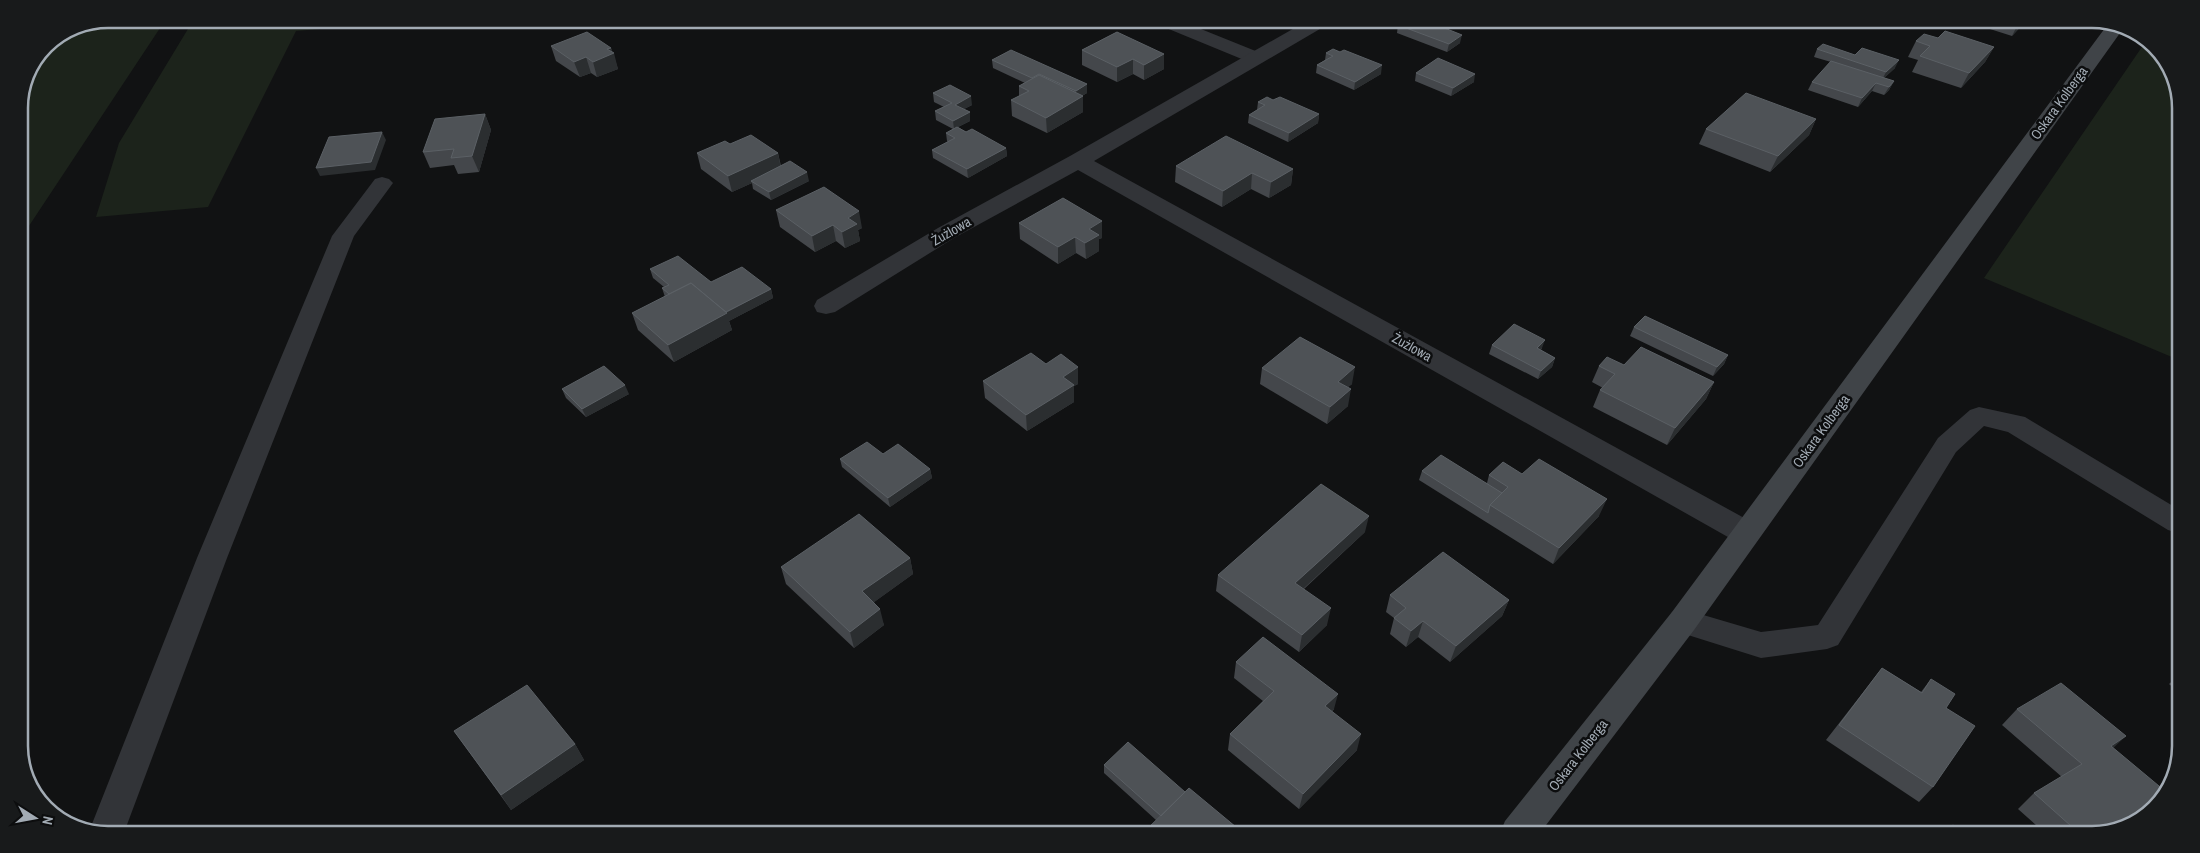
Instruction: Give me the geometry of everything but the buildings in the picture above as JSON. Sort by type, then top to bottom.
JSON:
[{"type":"main road","name":"Oskara Kolberga","points":[[1523,826],[1683,620],[2112,30]]},
{"type":"street","name":"Żużlowa","points":[[826,306],[946,233],[1078,161],[1309,27]]},
{"type":"street","name":"Żużlowa","points":[[1078,161],[1746,533]]},
{"type":"lane","points":[[1180,27],[1256,58]]},
{"type":"lane","points":[[110,826],[212,558],[342,236],[382,183]]},
{"type":"lane","points":[[1683,620],[1761,645],[1827,636],[1947,445],[1979,416],[2016,424],[2172,518]]},
{"type":"shaded area","points":[[107,27],[161,27],[28,227],[29,92],[41,63],[63,41],[92,29]]},
{"type":"shaded area","points":[[189,27],[345,27],[296,31],[208,207],[96,217],[119,143]]},
{"type":"shaded area","points":[[2143,46],[2162,67],[2171,92],[2172,102],[2172,357],[1984,278]]}]
